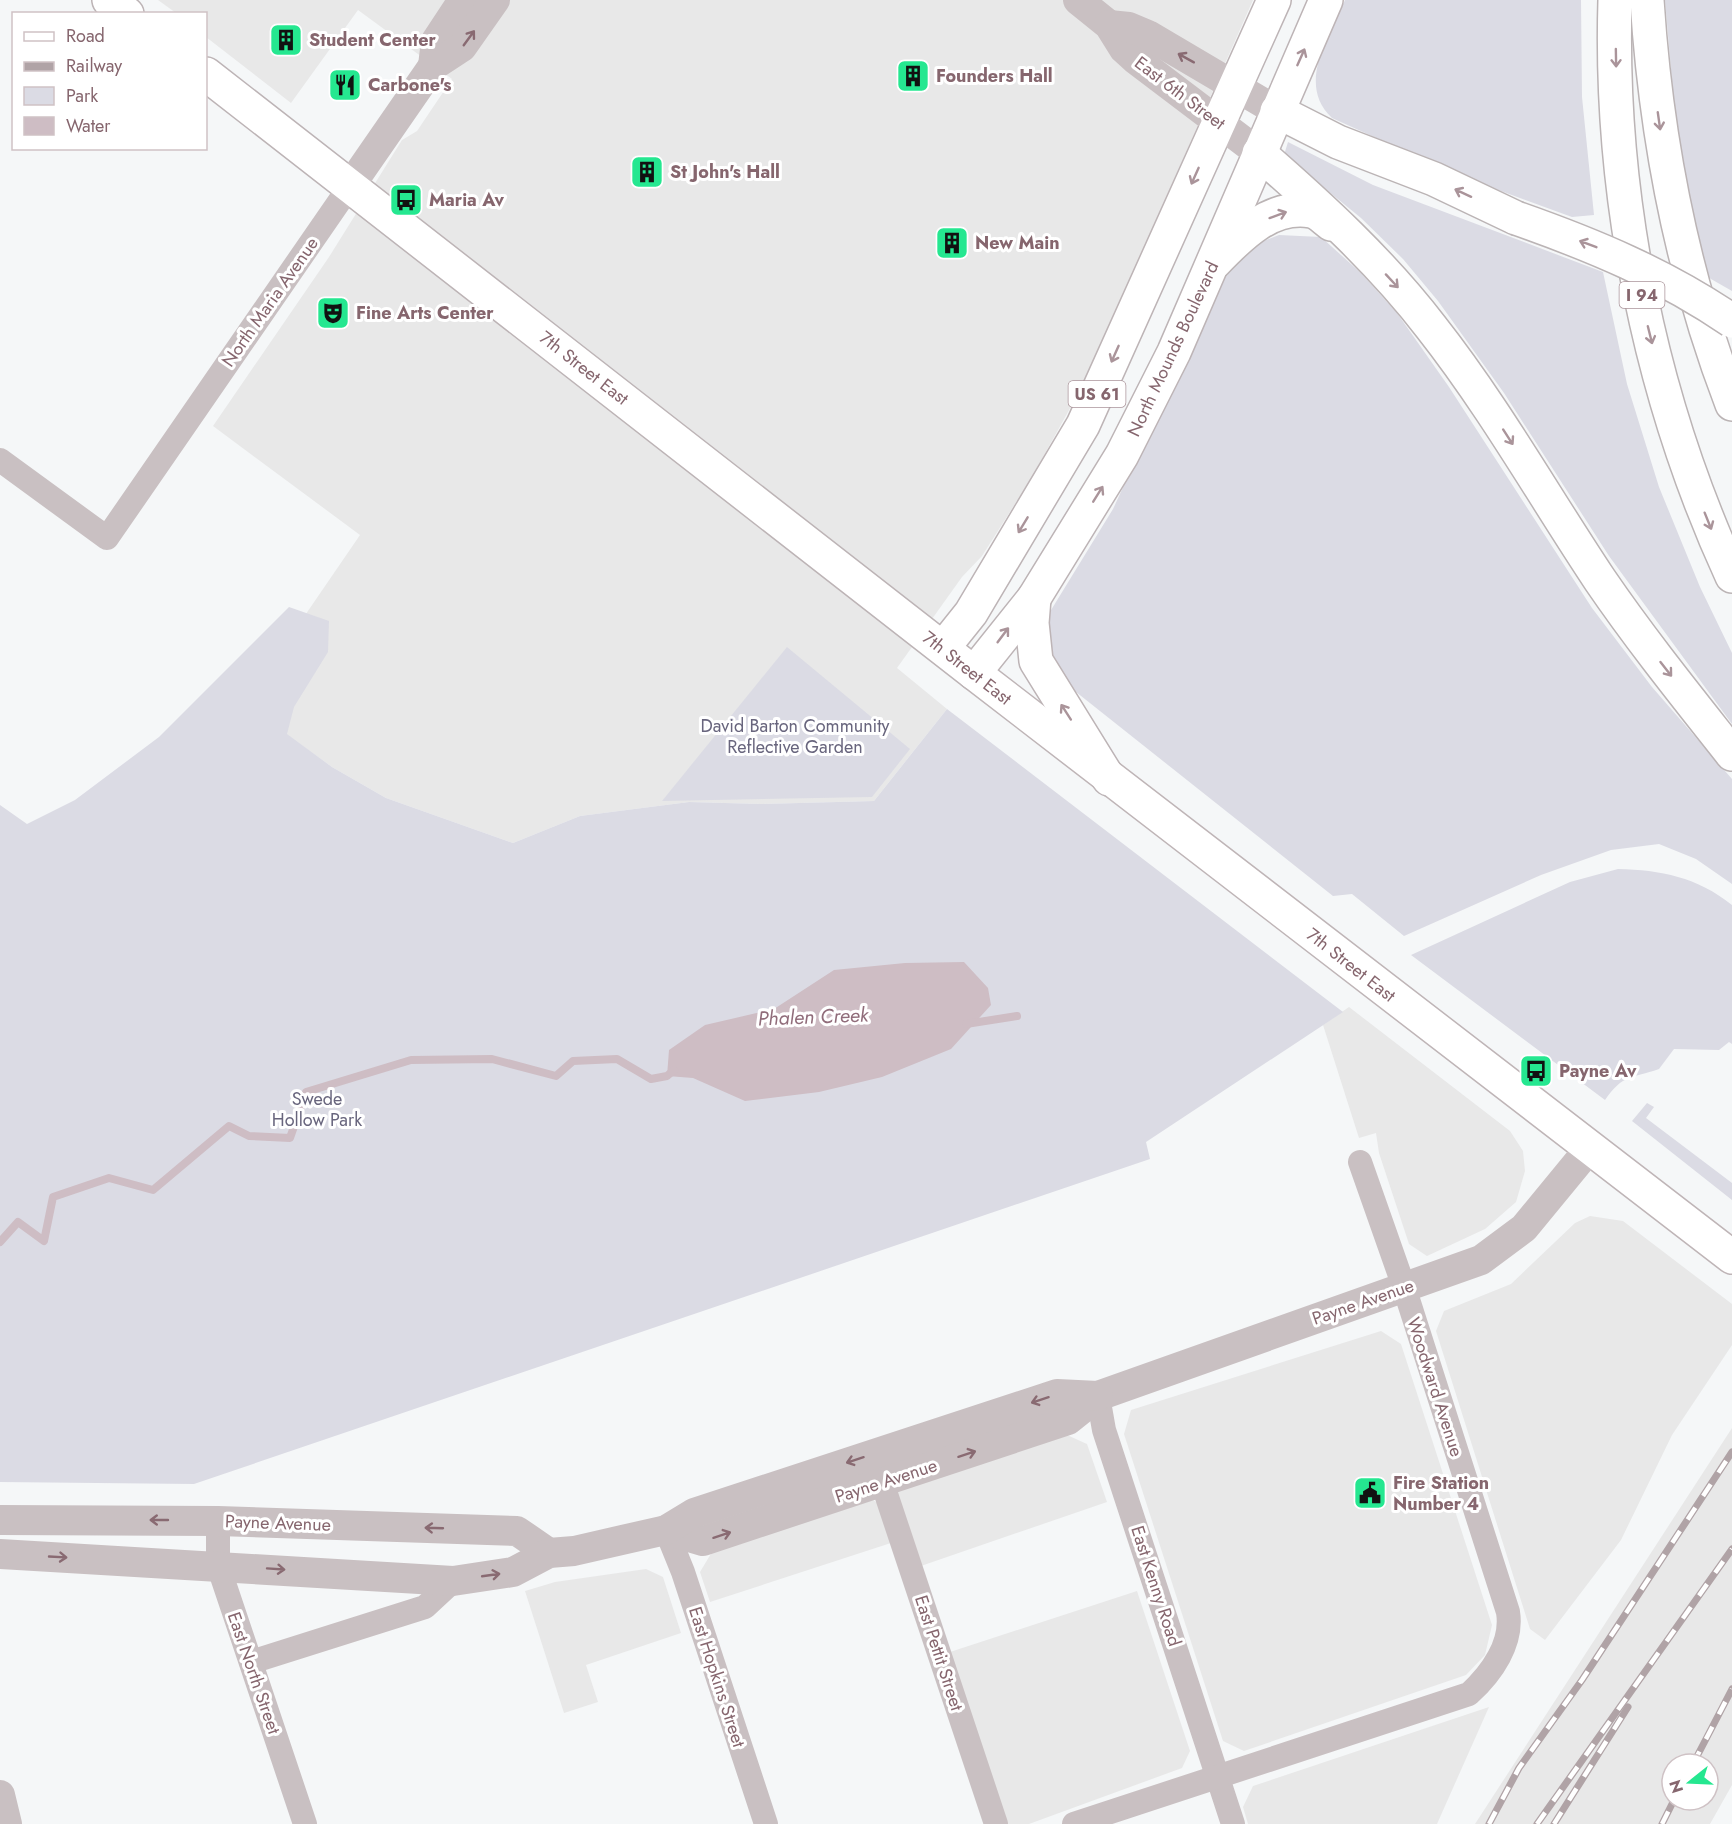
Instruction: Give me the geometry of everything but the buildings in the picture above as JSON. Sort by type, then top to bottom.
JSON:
[{"type":"main road","points":[[109,0],[124,12]]},
{"type":"main road","name":"US 61","points":[[943,648],[971,613],[1083,424],[1274,0]]},
{"type":"main road","name":"North Mounds Boulevard","points":[[974,673],[1034,598],[1122,455],[1174,352],[1215,261],[1326,0]]},
{"type":"main road","name":"I 94","points":[[1615,0],[1620,148],[1633,252],[1648,326],[1682,448],[1700,501],[1732,576]]},
{"type":"main road","points":[[1647,0],[1661,137],[1683,253],[1732,404]]},
{"type":"main road","name":"7th Street East","points":[[207,76],[1109,779],[1511,1085],[1589,1149],[1732,1257]]},
{"type":"main road","points":[[1277,111],[1338,142],[1434,179],[1516,218],[1607,252],[1698,298],[1732,321]]},
{"type":"main road","points":[[1259,153],[1352,238],[1430,325],[1458,363],[1601,581],[1732,754]]},
{"type":"main road","points":[[1215,261],[1240,237],[1263,220],[1287,212],[1313,211],[1352,238]]},
{"type":"main road","points":[[1034,598],[1032,623],[1036,661],[1109,779]]},
{"type":"street","name":"North Maria Avenue","points":[[433,66],[436,41],[463,0]]},
{"type":"street","name":"North Maria Avenue","points":[[0,460],[107,538],[433,66],[462,47],[495,0]]},
{"type":"street","name":"East 6th Street","points":[[1078,0],[1109,25],[1128,53],[1259,153]]},
{"type":"street","name":"East 6th Street","points":[[1109,25],[1141,32],[1277,111]]},
{"type":"street","name":"Payne Avenue","points":[[666,1530],[703,1542],[1068,1420],[1098,1396],[1481,1260],[1511,1240],[1524,1228],[1589,1149]]},
{"type":"street","name":"Woodward Avenue","points":[[1074,1824],[1469,1694],[1496,1663],[1510,1628],[1508,1612],[1404,1287],[1360,1162]]},
{"type":"street","name":"Payne Avenue","points":[[0,1554],[218,1565],[453,1581],[513,1572],[549,1553],[574,1551],[666,1530],[694,1513],[1058,1394],[1098,1396]]},
{"type":"street","name":"East Kenny Road","points":[[1098,1396],[1104,1430],[1233,1824]]},
{"type":"street","name":"East Pettit Street","points":[[882,1482],[996,1824]]},
{"type":"street","name":"Payne Avenue","points":[[0,1520],[218,1521],[517,1531],[549,1553]]},
{"type":"street","name":"East North Street","points":[[218,1521],[218,1565],[305,1824]]},
{"type":"street","name":"East Hopkins Street","points":[[666,1530],[683,1572],[766,1824]]},
{"type":"street","points":[[251,1662],[425,1607],[453,1581]]},
{"type":"street","points":[[0,1795],[7,1824]]},
{"type":"shaded area","points":[[158,0],[1253,0],[1102,343],[1074,401],[1032,477],[982,556],[962,577],[897,668],[947,709],[874,801],[761,804],[689,802],[580,816],[513,843],[386,798],[332,767],[286,734],[249,697],[360,535],[213,426],[329,257],[402,140],[417,131],[452,79],[358,10],[291,103],[207,38],[207,12],[175,12]]},
{"type":"shaded area","points":[[1349,1007],[1510,1131],[1523,1151],[1525,1171],[1516,1202],[1485,1229],[1427,1256],[1409,1244],[1379,1153],[1376,1133],[1359,1138],[1323,1025]]},
{"type":"shaded area","points":[[1590,1216],[1623,1221],[1732,1304],[1732,1345],[1672,1435],[1621,1540],[1545,1640],[1530,1629],[1436,1331],[1444,1311],[1511,1284],[1575,1223]]},
{"type":"shaded area","points":[[1381,1331],[1401,1344],[1492,1625],[1485,1655],[1466,1675],[1244,1751],[1223,1741],[1124,1434],[1131,1410]]},
{"type":"shaded area","points":[[1732,1428],[1732,1785],[1720,1806],[1720,1752],[1660,1752],[1660,1812],[1717,1812],[1710,1824],[1475,1824]]},
{"type":"shaded area","points":[[1067,1435],[1087,1444],[1107,1502],[918,1567],[893,1492]]},
{"type":"shaded area","points":[[873,1500],[885,1508],[894,1542],[710,1602],[700,1572],[712,1552]]},
{"type":"shaded area","points":[[646,1569],[663,1577],[681,1633],[586,1665],[598,1702],[564,1713],[525,1591],[555,1582]]},
{"type":"shaded area","points":[[1137,1591],[1190,1751],[1182,1768],[1029,1824],[1003,1824],[947,1653]]},
{"type":"shaded area","points":[[1489,1707],[1437,1824],[1248,1824],[1243,1807],[1253,1786]]},
{"type":"green space","points":[[1345,0],[1581,0],[1582,97],[1594,215],[1572,217],[1501,191],[1445,169],[1332,118],[1322,105],[1317,90],[1316,75],[1324,45]]},
{"type":"green space","points":[[1665,0],[1732,0],[1732,291],[1704,275],[1677,140]]},
{"type":"green space","points":[[1288,142],[1373,185],[1603,272],[1627,384],[1659,487],[1700,587],[1732,653],[1732,724],[1609,556],[1504,393],[1438,301],[1403,259],[1361,218],[1284,155]]},
{"type":"green space","points":[[1279,235],[1321,237],[1361,273],[1397,313],[1449,387],[1592,608],[1652,687],[1732,779],[1732,884],[1696,859],[1659,844],[1611,850],[1541,875],[1404,936],[1352,894],[1333,896],[1071,688],[1046,660],[1048,615],[1113,509],[1218,282],[1253,245]]},
{"type":"green space","name":"Swede Hollow Park","points":[[289,607],[329,621],[328,652],[294,707],[287,734],[332,767],[386,798],[513,843],[580,816],[689,802],[761,804],[874,801],[947,709],[1343,1012],[1146,1142],[1150,1159],[194,1484],[0,1482],[0,805],[27,824],[75,800],[159,737]]},
{"type":"green space","name":"David Barton Community Reflective Garden","points":[[787,647],[910,749],[872,797],[662,801]]},
{"type":"green space","points":[[1618,869],[1664,873],[1678,877],[1719,895],[1732,905],[1732,1044],[1729,1042],[1719,1050],[1674,1049],[1659,1069],[1623,1081],[1605,1100],[1411,955],[1570,882]]},
{"type":"green space","points":[[1647,1103],[1654,1107],[1646,1118],[1732,1183],[1732,1200],[1632,1121]]},
{"type":"water","points":[[964,962],[988,988],[991,1005],[951,1049],[882,1077],[819,1092],[745,1101],[693,1078],[667,1076],[669,1050],[705,1025],[774,1009],[834,970],[905,963]]},
{"type":"waterway","name":"Phalen Creek","points":[[966,1024],[1017,1016]]},
{"type":"waterway","name":"Phalen Creek","points":[[0,1242],[18,1222],[44,1241],[53,1197],[109,1178],[153,1190],[229,1126],[249,1136],[290,1138],[306,1092],[411,1060],[492,1059],[556,1076],[573,1061],[617,1059],[651,1079],[667,1076],[674,1070]]},
{"type":"railway","points":[[1489,1824],[1519,1768],[1582,1680],[1732,1452]]},
{"type":"railway","points":[[1537,1824],[1732,1549]]},
{"type":"railway","points":[[1699,1752],[1732,1689]]},
{"type":"railway","points":[[1554,1824],[1628,1707]]},
{"type":"railway","points":[[1662,1824],[1668,1812]]},
{"type":"place","name":"Student Center","points":[[286,40]]},
{"type":"place","name":"Founders Hall","points":[[913,76]]},
{"type":"place","name":"Carbone's","points":[[345,85]]},
{"type":"place","name":"St John's Hall","points":[[647,172]]},
{"type":"place","name":"Maria Av","points":[[406,200]]},
{"type":"place","name":"New Main","points":[[952,243]]},
{"type":"place","name":"Fine Arts Center","points":[[333,313]]},
{"type":"place","name":"Payne Av","points":[[1536,1071]]},
{"type":"place","name":"Fire Station Number 4","points":[[1370,1493]]}]
